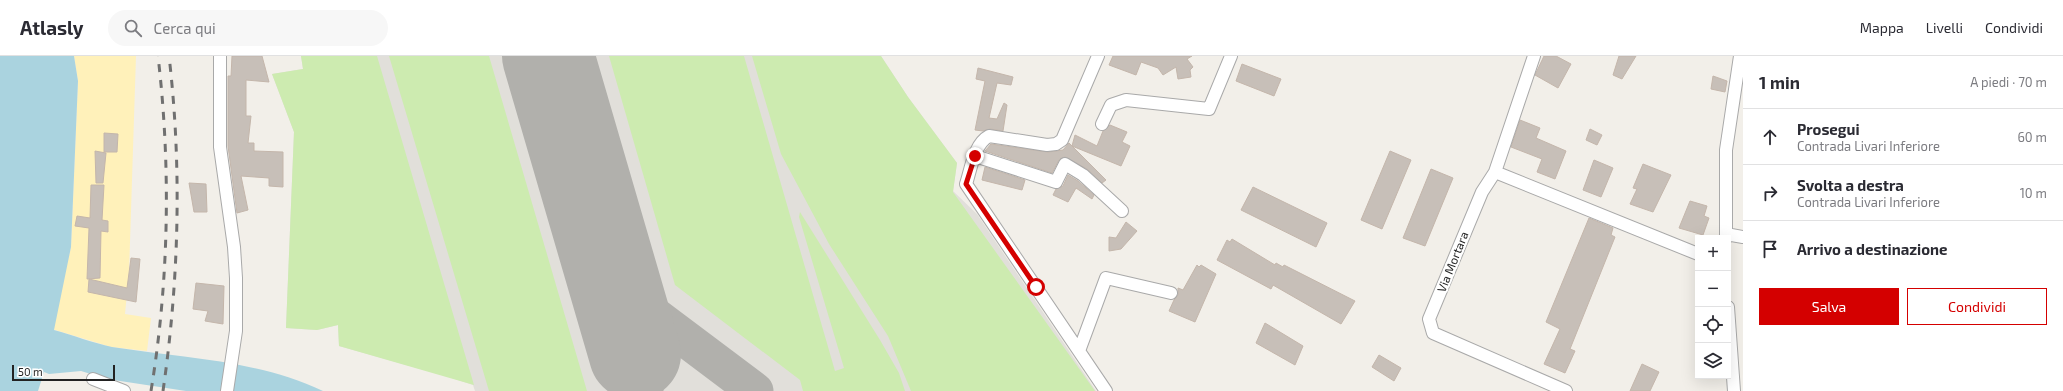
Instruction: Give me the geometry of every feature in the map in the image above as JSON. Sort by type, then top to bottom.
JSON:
[{"type":"street","points":[[220,56],[220,148],[235,252],[236,331],[227,391]]},
{"type":"street","points":[[1098,56],[1062,140],[1056,144],[1047,145],[989,136],[983,139],[975,156],[966,184],[1106,391]]},
{"type":"street","points":[[1102,124],[1111,105],[1126,100],[1209,109],[1230,56]]},
{"type":"street","name":"Via Mortara","points":[[1534,56],[1495,172],[1482,192],[1429,319],[1433,333],[1566,391]]},
{"type":"street","points":[[1726,235],[1726,150],[1740,56]]},
{"type":"street","points":[[975,156],[1056,182],[1065,164],[1083,175],[1122,211]]},
{"type":"street","points":[[1495,172],[1695,253]]},
{"type":"street","points":[[1731,236],[1743,237]]},
{"type":"street","points":[[1079,351],[1106,278],[1171,293]]},
{"type":"street","points":[[1731,343],[1734,391]]},
{"type":"street","points":[[93,380],[124,391]]},
{"type":"shaded area","points":[[301,56],[881,56],[908,97],[957,163],[953,191],[977,214],[1096,391],[475,391],[473,385],[449,377],[339,346],[338,325],[317,330],[286,328],[294,132],[272,74],[303,69]]},
{"type":"green space","points":[[301,56],[377,56],[474,385],[339,346],[338,325],[317,330],[286,328],[294,132],[272,74],[303,69]]},
{"type":"green space","points":[[389,56],[489,56],[587,391],[489,391]]},
{"type":"green space","points":[[609,56],[744,56],[835,371],[844,368],[799,217],[800,212],[880,340],[899,373],[905,391],[803,391],[800,380],[675,285]]},
{"type":"green space","points":[[752,56],[881,56],[908,97],[957,163],[953,192],[1095,391],[911,391],[888,336],[829,244],[781,154]]},
{"type":"sand","points":[[74,56],[136,56],[129,273],[125,314],[151,318],[147,351],[111,347],[52,329],[71,247],[78,81]]},
{"type":"water","points":[[0,56],[74,56],[78,81],[71,247],[54,330],[112,347],[246,366],[298,381],[323,391],[186,391],[107,379],[81,371],[49,374],[44,372],[38,391],[0,391]]},
{"type":"building","points":[[232,56],[262,56],[269,82],[246,80],[246,116],[251,116],[248,143],[254,143],[254,151],[283,152],[283,187],[269,186],[269,178],[241,176],[248,210],[237,213],[228,146],[228,76],[231,76]]},
{"type":"building","points":[[1113,56],[1192,56],[1187,59],[1193,67],[1190,70],[1191,77],[1178,79],[1176,67],[1163,75],[1158,68],[1141,62],[1136,75],[1109,65]]},
{"type":"building","points":[[1544,56],[1556,56],[1571,64],[1558,88],[1535,75]]},
{"type":"building","points":[[1619,56],[1636,56],[1622,79],[1613,75]]},
{"type":"building","points":[[1242,64],[1281,79],[1274,96],[1236,81]]},
{"type":"building","points":[[978,68],[1013,77],[1011,85],[997,83],[989,118],[997,119],[1004,103],[1007,105],[1003,131],[990,129],[983,131],[975,130],[985,81],[976,79]]},
{"type":"building","points":[[1713,76],[1727,81],[1725,92],[1711,89]]},
{"type":"building","points":[[1520,120],[1540,128],[1536,138],[1566,151],[1555,179],[1537,172],[1542,159],[1511,147]]},
{"type":"building","points":[[1110,125],[1127,132],[1122,142],[1130,146],[1121,166],[1072,146],[1075,135],[1097,146],[1103,131]]},
{"type":"building","points":[[1590,129],[1602,135],[1597,145],[1586,140]]},
{"type":"building","points":[[104,133],[118,134],[117,152],[104,152]]},
{"type":"building","points":[[1069,143],[1106,180],[1102,183],[1087,169],[1065,157],[1059,160],[1052,173],[985,151],[991,144],[1048,152],[1063,150]]},
{"type":"building","points":[[95,151],[106,153],[103,183],[96,183]]},
{"type":"building","points":[[1390,151],[1411,160],[1382,229],[1361,220]]},
{"type":"building","points":[[1594,160],[1613,168],[1601,197],[1583,190]]},
{"type":"building","points":[[1643,164],[1671,175],[1653,212],[1630,204],[1637,189],[1633,188]]},
{"type":"building","points":[[985,167],[1025,180],[1022,190],[982,180]]},
{"type":"building","points":[[1431,169],[1453,178],[1425,246],[1403,238]]},
{"type":"building","points":[[1068,175],[1078,181],[1094,195],[1092,199],[1076,188],[1068,202],[1053,195],[1056,189],[1063,186]]},
{"type":"building","points":[[189,183],[206,184],[207,212],[194,212]]},
{"type":"building","points":[[91,185],[104,185],[102,220],[108,221],[108,232],[101,231],[100,278],[87,279],[89,228],[75,226],[77,216],[90,218]]},
{"type":"building","points":[[1253,187],[1327,223],[1316,247],[1241,210]]},
{"type":"building","points":[[1690,201],[1707,206],[1704,216],[1709,218],[1703,235],[1679,228]]},
{"type":"building","points":[[1589,218],[1613,228],[1611,235],[1615,237],[1570,349],[1575,351],[1565,373],[1544,364],[1560,329],[1546,322]]},
{"type":"building","points":[[1126,222],[1137,231],[1121,249],[1109,251],[1109,237],[1116,238]]},
{"type":"building","points":[[1232,239],[1275,265],[1276,263],[1283,267],[1284,265],[1355,301],[1341,324],[1273,285],[1271,289],[1217,260],[1227,240],[1230,242]]},
{"type":"building","points":[[131,258],[140,259],[136,302],[88,292],[89,279],[127,288]]},
{"type":"building","points":[[1197,265],[1199,267],[1201,265],[1216,274],[1195,322],[1169,311],[1178,295],[1178,288],[1183,290]]},
{"type":"building","points":[[196,283],[224,286],[223,324],[205,321],[208,311],[193,309]]},
{"type":"building","points":[[1265,323],[1303,346],[1295,365],[1256,343]]},
{"type":"building","points":[[1379,355],[1401,368],[1394,381],[1372,367]]},
{"type":"building","points":[[1642,364],[1659,372],[1650,391],[1630,391]]},
{"type":"taxiway","points":[[608,262],[620,284],[638,303],[755,391]]},
{"type":"taxiway","points":[[635,354],[645,391]]},
{"type":"runway","points":[[548,56],[635,354]]},
{"type":"railway","points":[[151,391],[162,308],[166,224],[165,140],[158,56]]},
{"type":"railway","points":[[163,391],[173,307],[177,224],[176,140],[169,56]]},
{"type":"route","points":[[975,156],[966,184],[1036,287]]}]
